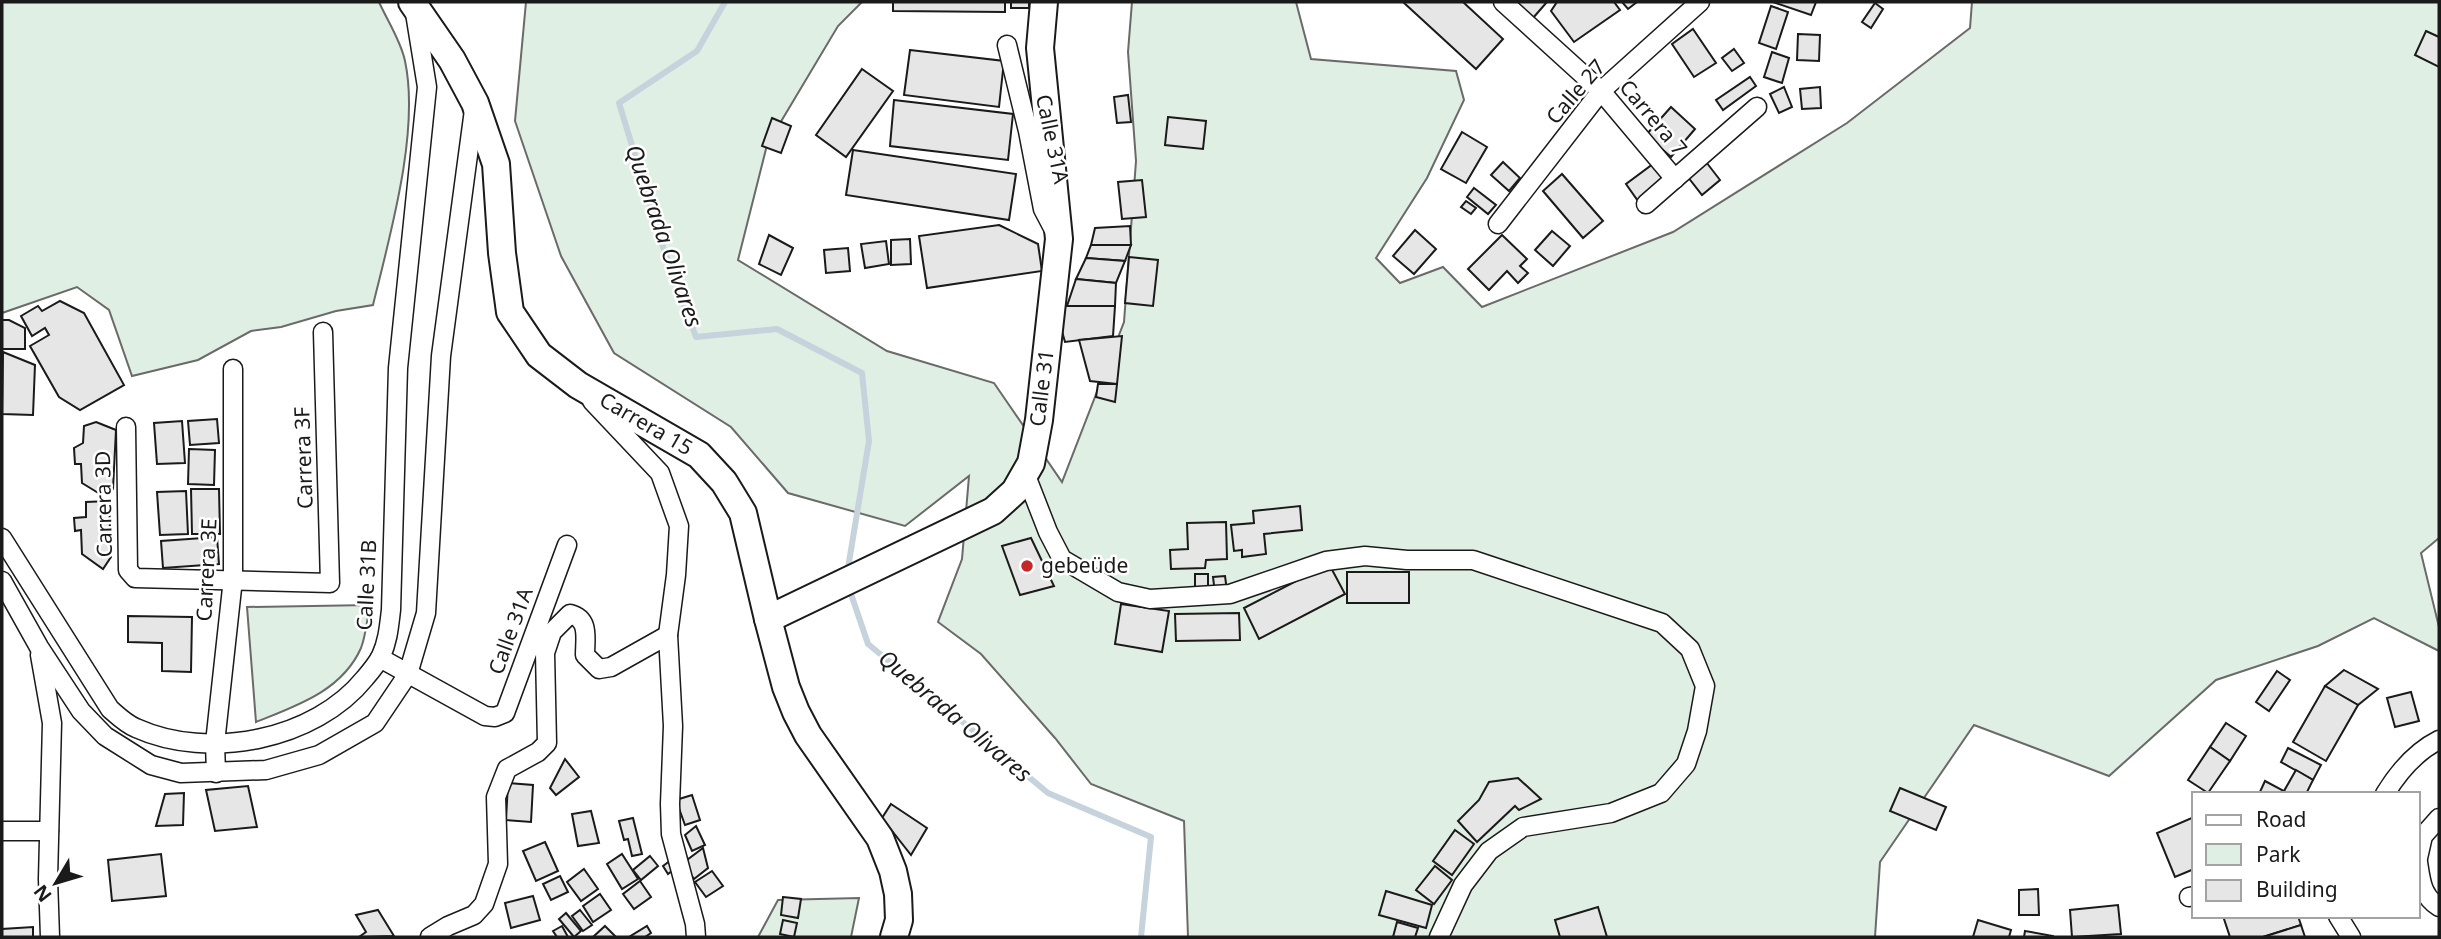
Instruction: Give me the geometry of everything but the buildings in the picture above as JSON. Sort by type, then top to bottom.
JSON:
[{"type":"main road","name":"Calle 31","points":[[778,615],[993,511],[1015,491],[1031,463],[1039,420],[1059,239],[1040,48],[1044,2]]},
{"type":"main road","name":"Carrera 15","points":[[413,4],[452,60],[475,103],[496,164],[502,253],[510,312],[540,355],[578,385],[699,455],[724,482],[743,513],[778,615],[786,687],[796,712],[808,735],[880,838],[893,870],[898,894],[899,920],[894,937]]},
{"type":"street","name":"Carrera 7","points":[[1503,2],[1601,91],[1675,179]]},
{"type":"street","name":"Calle 27","points":[[1498,224],[1601,91],[1700,2]]},
{"type":"street","name":"Calle 31B","points":[[2,538],[110,709],[133,727],[158,736],[215,743],[271,737],[311,722],[352,694],[380,659],[388,639],[391,610],[398,368],[427,87],[413,4]]},
{"type":"street","name":"Calle 31A","points":[[1007,45],[1043,209],[1059,239]]},
{"type":"street","points":[[2,581],[39,647],[81,711],[105,736],[151,765],[181,774],[266,770],[319,755],[375,723],[408,674],[426,613],[441,356],[475,103]]},
{"type":"street","points":[[1646,204],[1756,107]]},
{"type":"street","name":"Carrera 3F","points":[[233,579],[330,583],[323,332]]},
{"type":"street","name":"Carrera 3E","points":[[216,773],[215,743],[233,579],[233,369]]},
{"type":"street","points":[[578,385],[660,473],[678,526],[676,575],[667,635],[673,726],[669,776],[671,834],[696,937]]},
{"type":"street","name":"Carrera 3D","points":[[126,427],[128,570],[135,578],[233,579]]},
{"type":"street","points":[[1026,474],[1048,533],[1062,559],[1118,592],[1150,599],[1230,594],[1326,561],[1365,556],[1473,560],[1662,623],[1689,649],[1705,686],[1697,731],[1686,764],[1661,793],[1611,813],[1523,827],[1489,851],[1469,876],[1439,937]]},
{"type":"street","name":"Calle 31A","points":[[408,674],[485,716],[495,717],[505,713],[567,545]]},
{"type":"street","points":[[430,937],[447,926],[474,915],[484,904],[498,864],[496,797],[507,769],[538,752],[547,743],[545,653],[552,632],[570,614],[579,616],[585,624],[585,655],[598,668],[611,667],[667,635]]},
{"type":"street","points":[[39,647],[52,723],[50,937]]},
{"type":"street","points":[[380,659],[408,674]]},
{"type":"street","points":[[52,723],[69,712],[81,711]]},
{"type":"street","points":[[2386,792],[2404,766],[2439,740]]},
{"type":"street","points":[[2420,850],[2423,836],[2439,818]]},
{"type":"street","points":[[2,831],[49,831]]},
{"type":"street","points":[[2420,874],[2427,898],[2439,907]]},
{"type":"street","points":[[2339,918],[2351,937]]},
{"type":"green space","points":[[2,2],[379,2],[403,53],[409,89],[409,119],[401,183],[373,305],[336,311],[281,327],[251,331],[198,360],[132,376],[109,310],[77,287],[2,313]]},
{"type":"green space","points":[[526,2],[862,2],[838,26],[767,145],[738,260],[887,351],[994,383],[1062,482],[1124,322],[1136,161],[1128,52],[1132,2],[1296,2],[1311,59],[1456,71],[1464,100],[1427,178],[1376,258],[1400,283],[1443,267],[1482,307],[1673,232],[1847,123],[1970,28],[1972,2],[2439,2],[2439,538],[2421,553],[2439,627],[2439,651],[2374,618],[2318,646],[2216,680],[2109,776],[1974,725],[1880,862],[1875,937],[1188,937],[1184,821],[1091,784],[1055,738],[981,654],[938,622],[962,559],[969,476],[905,526],[788,493],[731,427],[614,353],[561,256],[515,121]]},
{"type":"green space","points":[[370,605],[361,648],[342,675],[330,686],[302,703],[256,722],[247,607]]},
{"type":"green space","points":[[859,898],[851,937],[758,937],[778,900]]},
{"type":"waterway","name":"Quebrada Olivares","points":[[725,2],[697,51],[619,103],[663,247],[696,337],[777,329],[862,373],[869,441],[847,574]]},
{"type":"waterway","name":"Quebrada Olivares","points":[[849,588],[868,644],[1048,793],[1151,837],[1141,937]]},
{"type":"place","name":"gebeüde","points":[[1027,566]]}]
